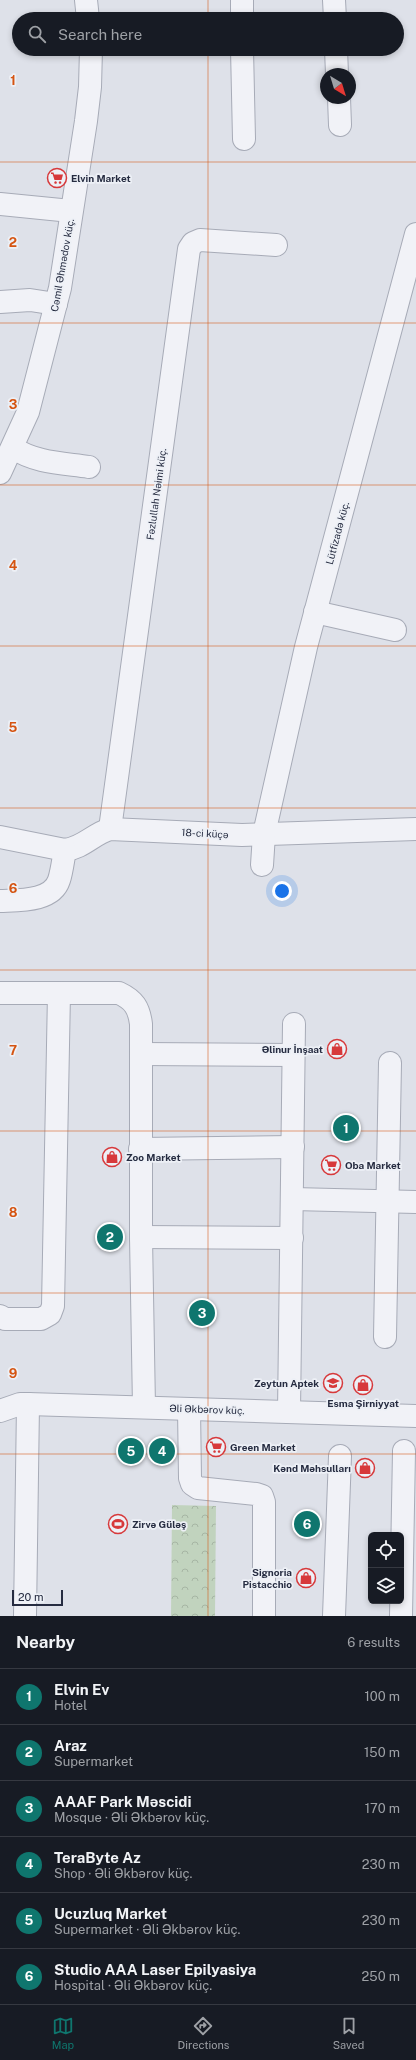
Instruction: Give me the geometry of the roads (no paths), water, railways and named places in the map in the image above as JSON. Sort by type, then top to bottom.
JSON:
[{"type":"street","points":[[86,0],[87,12]]},
{"type":"street","points":[[242,0],[242,12]]},
{"type":"street","points":[[334,0],[335,12]]},
{"type":"street","name":"Cəmil Əhmədov küç.","points":[[0,473],[13,448],[28,412],[56,304],[89,94],[91,56]]},
{"type":"street","points":[[242,56],[244,139]]},
{"type":"street","points":[[336,56],[337,68]]},
{"type":"street","points":[[339,104],[340,126]]},
{"type":"street","points":[[0,204],[71,211]]},
{"type":"street","name":"Lütfizadə küç.","points":[[262,865],[264,834],[315,612],[416,234]]},
{"type":"street","name":"Fəzlullah Nəimi küç.","points":[[110,829],[189,249],[193,243],[200,240],[276,245]]},
{"type":"street","points":[[0,302],[30,300],[56,304]]},
{"type":"street","points":[[13,448],[27,457],[38,460],[89,467]]},
{"type":"street","points":[[315,612],[395,630]]},
{"type":"street","name":"18-ci küçə","points":[[0,838],[64,850],[75,849],[102,831],[110,829],[242,835],[416,828]]},
{"type":"street","points":[[0,901],[32,899],[55,887],[59,882],[64,850]]},
{"type":"street","points":[[0,993],[119,993],[128,998],[139,1012],[141,1024],[140,1237],[144,1407]]},
{"type":"street","points":[[0,1316],[5,1319],[41,1318],[50,1314],[53,1306],[59,993]]},
{"type":"street","points":[[289,1412],[294,1024]]},
{"type":"street","points":[[141,1054],[293,1055]]},
{"type":"street","points":[[385,1337],[390,1064]]},
{"type":"street","points":[[140,1149],[293,1146]]},
{"type":"street","points":[[292,1199],[416,1202]]},
{"type":"street","points":[[140,1237],[292,1238]]},
{"type":"street","name":"Əli Əkbərov küç.","points":[[0,1411],[20,1404],[28,1404],[416,1416]]},
{"type":"street","points":[[24,1616],[28,1404]]},
{"type":"street","points":[[189,1409],[190,1478],[192,1484],[198,1488],[256,1494],[262,1496],[264,1502],[264,1616]]},
{"type":"street","points":[[401,1616],[404,1450]]},
{"type":"street","points":[[334,1616],[340,1456]]},
{"type":"place","name":"Elvin Market","points":[[57,178]]},
{"type":"place","name":"Əlinur İnşaat","points":[[337,1049]]},
{"type":"place","name":"Elvin Ev","points":[[346,1128]]},
{"type":"place","name":"Zoo Market","points":[[112,1157]]},
{"type":"place","name":"Oba Market","points":[[331,1165]]},
{"type":"place","name":"Araz","points":[[110,1237]]},
{"type":"place","name":"AAAF Park Məscidi","points":[[202,1313]]},
{"type":"place","name":"Zeytun Aptek","points":[[333,1383]]},
{"type":"place","name":"Esma Şirniyyat","points":[[363,1385]]},
{"type":"place","name":"Green Market","points":[[216,1447]]},
{"type":"place","name":"Ucuzluq Market","points":[[131,1451]]},
{"type":"place","name":"TeraByte Az","points":[[162,1451]]},
{"type":"place","name":"Kənd Məhsulları","points":[[365,1468]]},
{"type":"place","name":"Zirvə Güləş","points":[[118,1524]]},
{"type":"place","name":"Studio AAA Laser Epilyasiya","points":[[307,1524]]},
{"type":"place","name":"Signoria Pistacchio","points":[[306,1578]]}]
